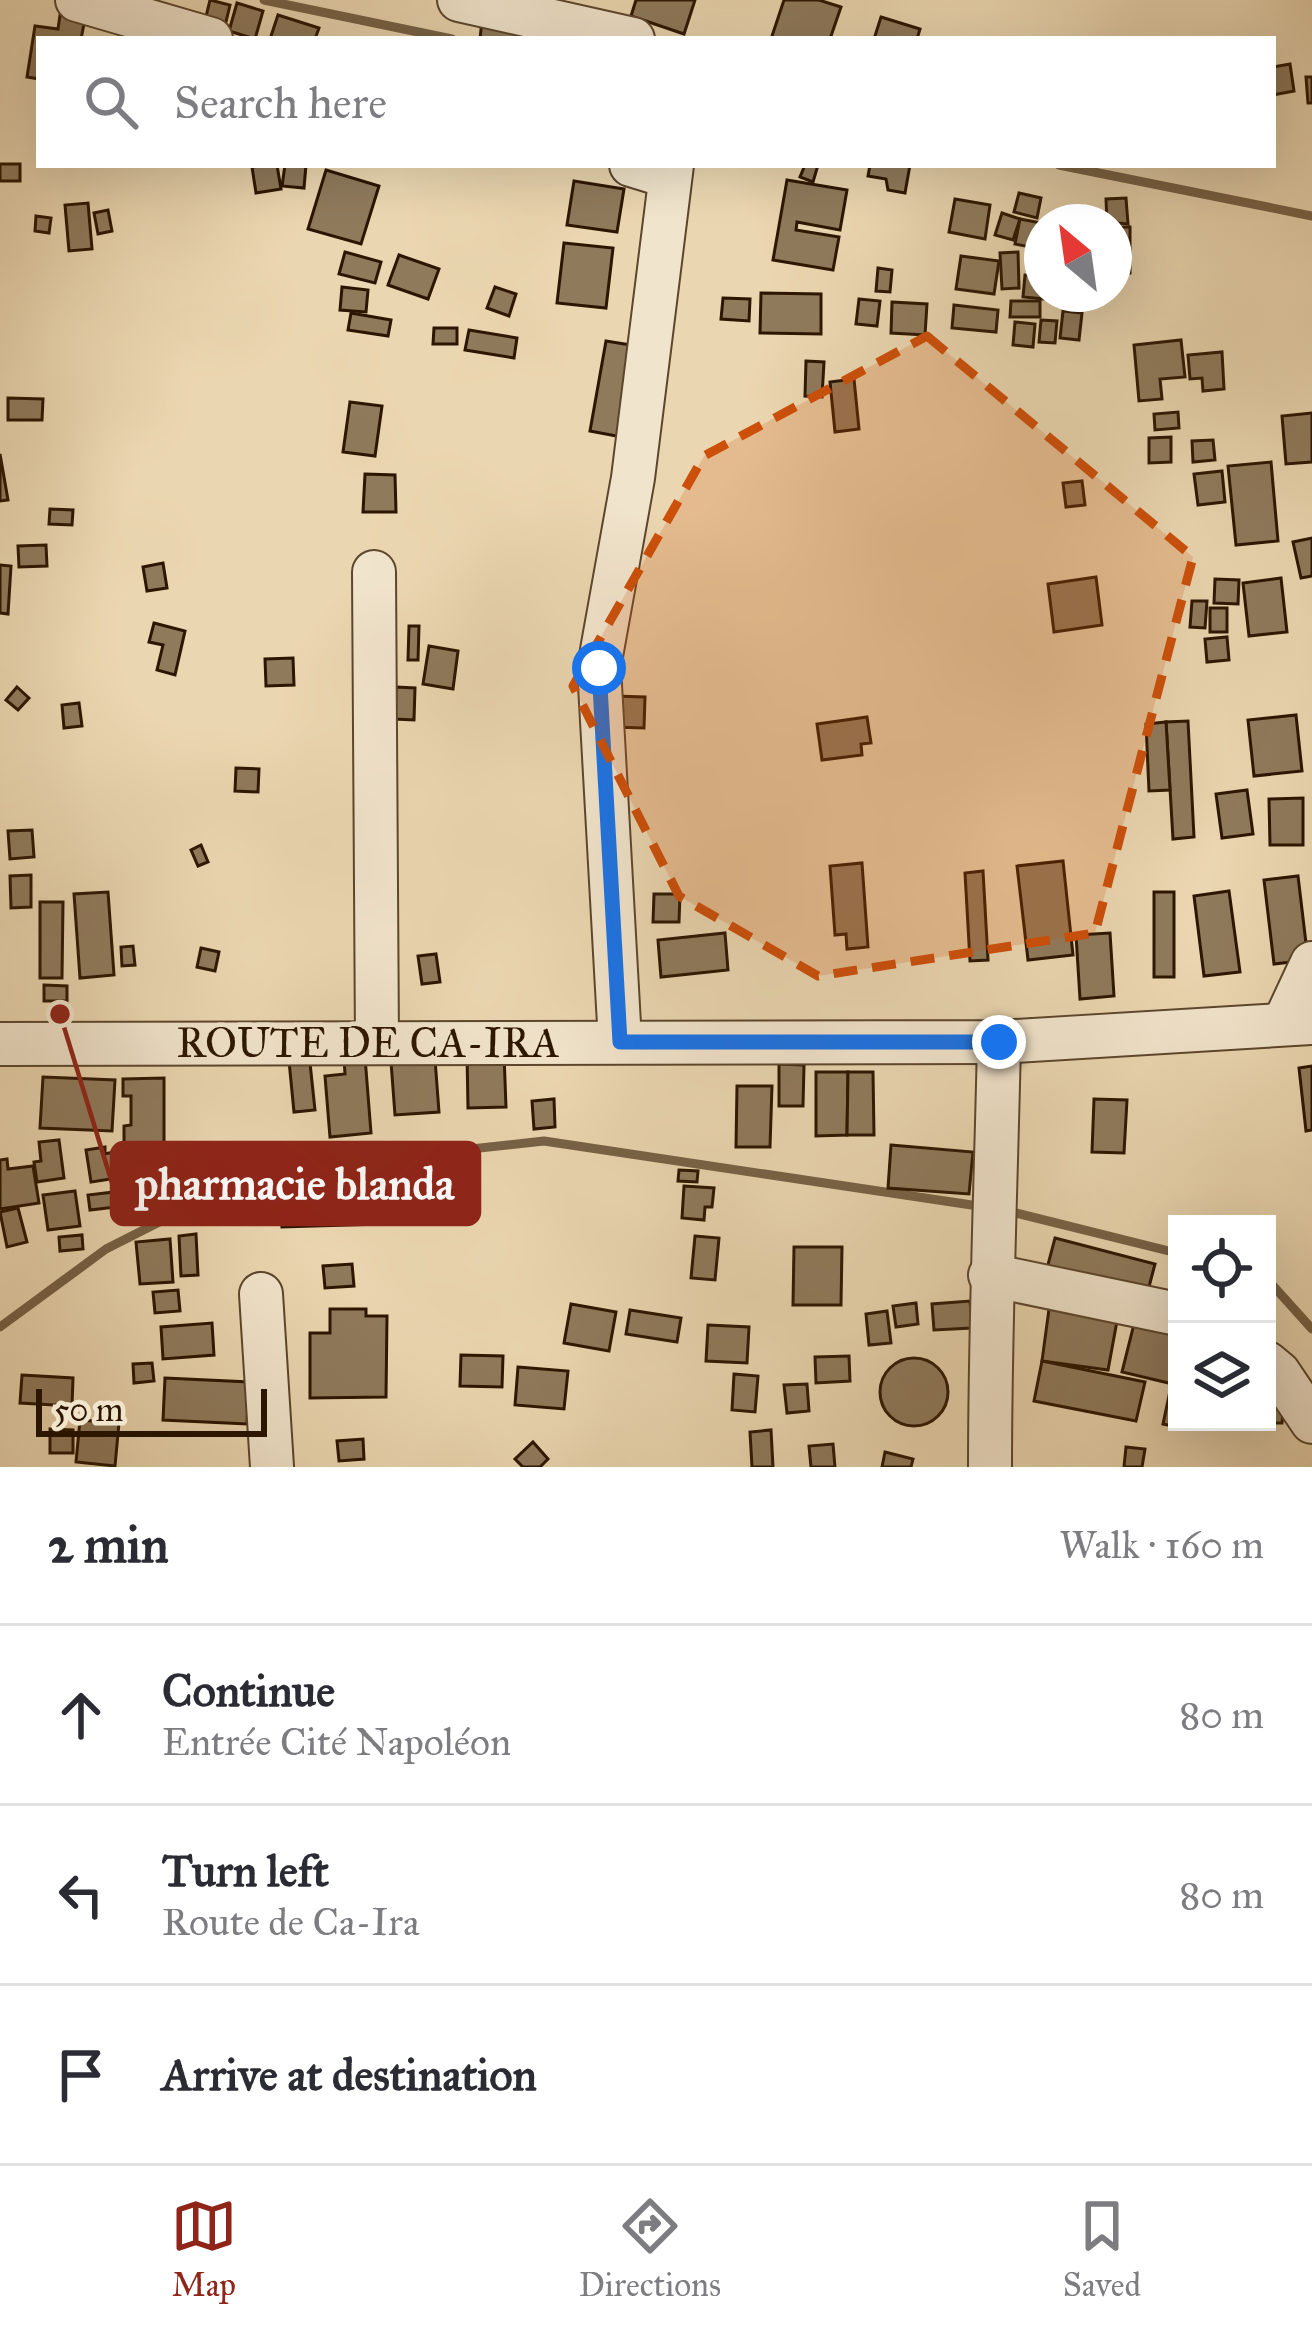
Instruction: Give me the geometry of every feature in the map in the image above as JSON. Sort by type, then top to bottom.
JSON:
[{"type":"street","points":[[77,0],[201,36]]},
{"type":"street","points":[[459,0],[622,25]]},
{"type":"street","points":[[620,1042],[599,668],[633,478],[658,169]]},
{"type":"street","points":[[374,572],[377,1042]]},
{"type":"street","points":[[1298,1023],[1312,963]]},
{"type":"street","name":"ROUTE DE CA-IRA","points":[[0,1044],[999,1042],[1298,1023]]},
{"type":"street","points":[[990,1467],[990,1275],[999,1042]]},
{"type":"street","points":[[990,1275],[1168,1312]]},
{"type":"street","points":[[261,1294],[272,1467]]},
{"type":"street","points":[[1276,1369],[1312,1422]]},
{"type":"highlighted area","points":[[927,336],[1193,557],[1095,933],[818,976],[679,896],[573,686],[704,456]]},
{"type":"building","points":[[210,0],[230,5],[224,30],[204,25]]},
{"type":"building","points":[[636,0],[695,0],[684,34],[631,16]]},
{"type":"building","points":[[784,0],[819,0],[841,7],[831,36],[772,36]]},
{"type":"building","points":[[237,3],[263,11],[256,36],[229,31]]},
{"type":"building","points":[[60,15],[85,19],[82,36],[36,36],[36,78],[27,77],[35,26],[58,29]]},
{"type":"building","points":[[278,15],[319,28],[316,36],[271,36]]},
{"type":"building","points":[[881,17],[920,29],[918,36],[875,36]]},
{"type":"building","points":[[482,20],[526,24],[524,36],[480,36]]},
{"type":"building","points":[[1290,64],[1294,91],[1276,94],[1276,66]]},
{"type":"building","points":[[1306,77],[1312,77],[1312,103],[1308,103]]},
{"type":"building","points":[[0,164],[20,164],[20,181],[0,181]]},
{"type":"building","points":[[252,168],[278,168],[281,189],[256,193]]},
{"type":"building","points":[[285,168],[306,168],[304,188],[282,186]]},
{"type":"building","points":[[804,168],[817,168],[813,182],[800,177]]},
{"type":"building","points":[[869,168],[909,168],[905,193],[888,190],[886,179],[868,176]]},
{"type":"building","points":[[326,170],[379,186],[361,244],[308,229]]},
{"type":"building","points":[[787,180],[847,190],[840,230],[797,222],[796,230],[839,237],[833,270],[773,260]]},
{"type":"building","points":[[574,181],[624,189],[617,232],[567,225]]},
{"type":"building","points":[[1019,193],[1041,198],[1040,204],[1024,204],[1024,215],[1014,212]]},
{"type":"building","points":[[1126,198],[1126,204],[1106,204],[1106,199]]},
{"type":"building","points":[[955,199],[990,205],[985,239],[949,232]]},
{"type":"building","points":[[88,203],[92,249],[69,251],[65,205]]},
{"type":"building","points":[[108,210],[112,231],[98,234],[94,213]]},
{"type":"building","points":[[1002,213],[1020,219],[1013,240],[995,235]]},
{"type":"building","points":[[36,216],[51,218],[49,233],[35,231]]},
{"type":"building","points":[[1020,219],[1024,220],[1024,246],[1015,244]]},
{"type":"building","points":[[564,243],[613,248],[606,308],[557,303]]},
{"type":"building","points":[[345,252],[381,262],[375,283],[339,274]]},
{"type":"building","points":[[1018,252],[1019,288],[1002,289],[1000,253]]},
{"type":"building","points":[[399,255],[439,269],[428,299],[388,285]]},
{"type":"building","points":[[961,256],[999,261],[994,294],[956,289]]},
{"type":"building","points":[[878,268],[892,270],[890,292],[876,291]]},
{"type":"building","points":[[342,287],[368,290],[366,312],[340,310]]},
{"type":"building","points":[[495,287],[516,294],[509,316],[487,308]]},
{"type":"building","points":[[761,293],[821,294],[821,334],[760,333]]},
{"type":"building","points":[[723,298],[750,299],[749,321],[721,319]]},
{"type":"building","points":[[859,299],[880,301],[877,326],[856,324]]},
{"type":"building","points":[[1011,301],[1024,301],[1024,312],[1040,312],[1040,317],[1010,317]]},
{"type":"building","points":[[892,302],[927,304],[925,335],[891,333]]},
{"type":"building","points":[[954,305],[998,310],[996,332],[952,328]]},
{"type":"building","points":[[1063,312],[1082,313],[1079,340],[1060,338]]},
{"type":"building","points":[[351,313],[391,320],[388,336],[348,330]]},
{"type":"building","points":[[1041,320],[1057,321],[1055,343],[1039,342]]},
{"type":"building","points":[[1015,322],[1035,324],[1033,347],[1013,345]]},
{"type":"building","points":[[434,328],[457,328],[457,344],[433,344]]},
{"type":"building","points":[[469,330],[517,338],[514,358],[465,350]]},
{"type":"building","points":[[1181,340],[1185,377],[1160,379],[1162,399],[1139,401],[1134,345]]},
{"type":"building","points":[[606,341],[643,347],[627,438],[590,431]]},
{"type":"building","points":[[1222,352],[1224,389],[1203,391],[1202,378],[1190,379],[1188,355]]},
{"type":"building","points":[[806,361],[824,362],[822,397],[805,396]]},
{"type":"building","points":[[854,379],[859,429],[835,432],[830,382]]},
{"type":"building","points":[[8,398],[43,399],[42,420],[8,420]]},
{"type":"building","points":[[350,402],[382,406],[375,456],[343,452]]},
{"type":"building","points":[[1178,412],[1179,428],[1155,430],[1154,414]]},
{"type":"building","points":[[1312,413],[1312,462],[1286,464],[1282,416]]},
{"type":"building","points":[[1171,437],[1171,462],[1149,463],[1149,438]]},
{"type":"building","points":[[1213,440],[1215,460],[1193,462],[1192,441]]},
{"type":"building","points":[[0,454],[8,500],[0,501]]},
{"type":"building","points":[[1271,462],[1278,541],[1236,545],[1228,466]]},
{"type":"building","points":[[1222,471],[1225,502],[1198,505],[1194,474]]},
{"type":"building","points":[[365,474],[395,475],[396,512],[363,512]]},
{"type":"building","points":[[1082,481],[1085,505],[1066,507],[1063,483]]},
{"type":"building","points":[[50,509],[73,510],[72,525],[49,524]]},
{"type":"building","points":[[1312,538],[1312,576],[1301,578],[1293,542]]},
{"type":"building","points":[[46,545],[47,566],[19,567],[18,546]]},
{"type":"building","points":[[163,563],[167,588],[147,591],[143,567]]},
{"type":"building","points":[[0,565],[11,566],[8,614],[0,613]]},
{"type":"building","points":[[1096,577],[1102,625],[1054,632],[1048,584]]},
{"type":"building","points":[[1281,578],[1287,632],[1249,636],[1243,583]]},
{"type":"building","points":[[1215,579],[1239,580],[1238,604],[1214,603]]},
{"type":"building","points":[[1192,601],[1207,601],[1205,628],[1190,627]]},
{"type":"building","points":[[1210,608],[1227,608],[1227,632],[1210,632]]},
{"type":"building","points":[[154,623],[185,631],[175,675],[157,670],[163,645],[149,642]]},
{"type":"building","points":[[409,626],[419,626],[418,660],[408,660]]},
{"type":"building","points":[[1227,637],[1229,660],[1207,662],[1205,639]]},
{"type":"building","points":[[429,646],[458,651],[453,689],[423,684]]},
{"type":"building","points":[[293,658],[294,685],[266,686],[265,659]]},
{"type":"building","points":[[17,687],[29,698],[18,710],[6,700]]},
{"type":"building","points":[[396,687],[415,688],[414,720],[395,719]]},
{"type":"building","points":[[613,696],[645,697],[644,728],[612,727]]},
{"type":"building","points":[[79,703],[82,726],[64,728],[62,705]]},
{"type":"building","points":[[1296,715],[1302,771],[1254,776],[1248,720]]},
{"type":"building","points":[[867,717],[871,743],[861,744],[862,755],[822,760],[817,724]]},
{"type":"building","points":[[1188,721],[1194,837],[1173,839],[1166,722]]},
{"type":"building","points":[[1166,722],[1170,790],[1149,791],[1146,724]]},
{"type":"building","points":[[236,768],[259,769],[258,792],[235,791]]},
{"type":"building","points":[[1247,790],[1253,834],[1222,838],[1216,794]]},
{"type":"building","points":[[1303,798],[1303,845],[1270,845],[1269,799]]},
{"type":"building","points":[[32,830],[34,857],[10,859],[8,831]]},
{"type":"building","points":[[201,845],[208,862],[198,866],[191,850]]},
{"type":"building","points":[[1063,861],[1073,955],[1028,960],[1017,866]]},
{"type":"building","points":[[862,863],[868,947],[847,949],[846,934],[835,935],[830,866]]},
{"type":"building","points":[[983,871],[988,960],[970,961],[965,873]]},
{"type":"building","points":[[31,875],[31,907],[11,908],[10,876]]},
{"type":"building","points":[[1298,876],[1308,960],[1274,964],[1264,880]]},
{"type":"building","points":[[1229,891],[1240,972],[1204,976],[1194,896]]},
{"type":"building","points":[[108,892],[114,975],[80,978],[74,894]]},
{"type":"building","points":[[1154,892],[1174,892],[1174,977],[1154,977]]},
{"type":"building","points":[[654,894],[680,894],[679,922],[653,922]]},
{"type":"building","points":[[40,902],[63,902],[62,978],[40,978]]},
{"type":"building","points":[[725,933],[728,970],[661,977],[658,940]]},
{"type":"building","points":[[1110,933],[1114,996],[1080,999],[1076,935]]},
{"type":"building","points":[[133,946],[135,965],[122,966],[121,947]]},
{"type":"building","points":[[201,948],[219,952],[215,971],[197,967]]},
{"type":"building","points":[[436,954],[440,982],[422,984],[418,956]]},
{"type":"building","points":[[44,985],[67,986],[67,1001],[44,1001]]},
{"type":"building","points":[[504,1054],[506,1107],[468,1108],[467,1055]]},
{"type":"building","points":[[365,1057],[371,1133],[330,1137],[325,1076],[345,1074],[344,1059]]},
{"type":"building","points":[[435,1059],[439,1112],[395,1115],[391,1062]]},
{"type":"building","points":[[289,1061],[310,1063],[315,1110],[294,1112]]},
{"type":"building","points":[[779,1064],[804,1065],[803,1106],[779,1106]]},
{"type":"building","points":[[1312,1066],[1312,1130],[1306,1131],[1299,1068]]},
{"type":"building","points":[[816,1072],[848,1072],[847,1135],[816,1136]]},
{"type":"building","points":[[848,1072],[873,1072],[874,1135],[847,1135]]},
{"type":"building","points":[[43,1077],[115,1080],[112,1131],[40,1128]]},
{"type":"building","points":[[164,1078],[164,1143],[124,1143],[124,1126],[131,1125],[131,1096],[123,1096],[123,1079]]},
{"type":"building","points":[[737,1086],[772,1086],[770,1147],[736,1147]]},
{"type":"building","points":[[554,1099],[555,1127],[534,1129],[532,1101]]},
{"type":"building","points":[[1094,1099],[1127,1100],[1124,1153],[1092,1152]]},
{"type":"building","points":[[59,1140],[64,1178],[37,1182],[34,1162],[41,1161],[39,1142]]},
{"type":"building","points":[[891,1145],[973,1152],[969,1194],[888,1188]]},
{"type":"building","points":[[105,1147],[105,1154],[113,1152],[117,1178],[91,1182],[86,1150]]},
{"type":"building","points":[[7,1159],[8,1169],[33,1166],[39,1203],[0,1209],[0,1160]]},
{"type":"building","points":[[679,1170],[698,1171],[697,1182],[678,1181]]},
{"type":"building","points":[[380,1181],[381,1224],[282,1227],[281,1183]]},
{"type":"building","points":[[684,1186],[714,1188],[712,1207],[705,1207],[704,1220],[682,1218]]},
{"type":"building","points":[[75,1191],[80,1226],[48,1230],[43,1195]]},
{"type":"building","points":[[114,1192],[116,1207],[90,1210],[88,1195]]},
{"type":"building","points":[[18,1208],[27,1242],[7,1247],[0,1212]]},
{"type":"building","points":[[196,1234],[198,1275],[181,1276],[179,1236]]},
{"type":"building","points":[[82,1235],[83,1249],[60,1251],[59,1237]]},
{"type":"building","points":[[695,1236],[719,1238],[715,1280],[691,1278]]},
{"type":"building","points":[[1055,1238],[1155,1264],[1145,1302],[1045,1276]]},
{"type":"building","points":[[170,1239],[173,1282],[140,1284],[136,1242]]},
{"type":"building","points":[[794,1247],[842,1247],[841,1305],[793,1305]]},
{"type":"building","points":[[352,1264],[354,1286],[325,1288],[323,1266]]},
{"type":"building","points":[[178,1290],[180,1311],[155,1313],[153,1292]]},
{"type":"building","points":[[970,1301],[972,1328],[934,1330],[932,1304]]},
{"type":"building","points":[[916,1303],[918,1324],[896,1327],[893,1306]]},
{"type":"building","points":[[571,1304],[616,1312],[609,1351],[564,1343]]},
{"type":"building","points":[[330,1309],[366,1309],[366,1316],[387,1316],[386,1397],[310,1398],[310,1333],[330,1333]]},
{"type":"building","points":[[1049,1309],[1117,1321],[1108,1370],[1042,1361]]},
{"type":"building","points":[[630,1310],[681,1318],[677,1342],[626,1334]]},
{"type":"building","points":[[887,1311],[891,1343],[869,1345],[866,1314]]},
{"type":"building","points":[[212,1323],[214,1355],[163,1359],[161,1327]]},
{"type":"building","points":[[1134,1324],[1168,1332],[1168,1383],[1122,1372]]},
{"type":"building","points":[[708,1325],[749,1327],[747,1363],[706,1361]]},
{"type":"building","points":[[461,1355],[503,1356],[502,1387],[460,1386]]},
{"type":"building","points":[[849,1356],[850,1381],[816,1383],[815,1357]]},
{"type":"building","points":[[914,1358],[938,1368],[948,1392],[938,1416],[914,1426],[890,1416],[880,1392],[890,1368]]},
{"type":"building","points":[[1042,1361],[1145,1382],[1136,1421],[1034,1401]]},
{"type":"building","points":[[152,1363],[154,1381],[134,1383],[133,1364]]},
{"type":"building","points":[[518,1367],[568,1371],[564,1409],[515,1405]]},
{"type":"building","points":[[734,1374],[758,1376],[755,1412],[732,1410]]},
{"type":"building","points":[[22,1375],[73,1378],[72,1406],[20,1403]]},
{"type":"building","points":[[165,1378],[249,1382],[247,1424],[163,1420]]},
{"type":"building","points":[[807,1384],[809,1411],[787,1413],[784,1385]]},
{"type":"building","points":[[1276,1406],[1284,1406],[1282,1423],[1276,1423]]},
{"type":"building","points":[[80,1420],[119,1423],[115,1466],[76,1462]]},
{"type":"building","points":[[50,1429],[73,1430],[73,1453],[50,1453]]},
{"type":"building","points":[[771,1430],[773,1467],[752,1467],[750,1432]]},
{"type":"building","points":[[363,1439],[364,1459],[339,1461],[337,1441]]},
{"type":"building","points":[[533,1442],[548,1459],[540,1467],[523,1467],[515,1459]]},
{"type":"building","points":[[833,1444],[835,1467],[811,1467],[809,1446]]},
{"type":"building","points":[[1126,1447],[1145,1449],[1142,1467],[1124,1467]]},
{"type":"building","points":[[885,1452],[913,1459],[911,1467],[882,1467]]},
{"type":"waterway","points":[[264,0],[438,36]]},
{"type":"waterway","points":[[1074,168],[1312,216]]},
{"type":"waterway","points":[[0,1327],[106,1249],[258,1172],[544,1141],[985,1207]]},
{"type":"waterway","points":[[1008,1211],[1168,1251]]},
{"type":"waterway","points":[[1276,1289],[1312,1329]]},
{"type":"place","name":"pharmacie blanda","points":[[60,1014]]},
{"type":"route","points":[[599,668],[620,1042],[999,1042]]}]
